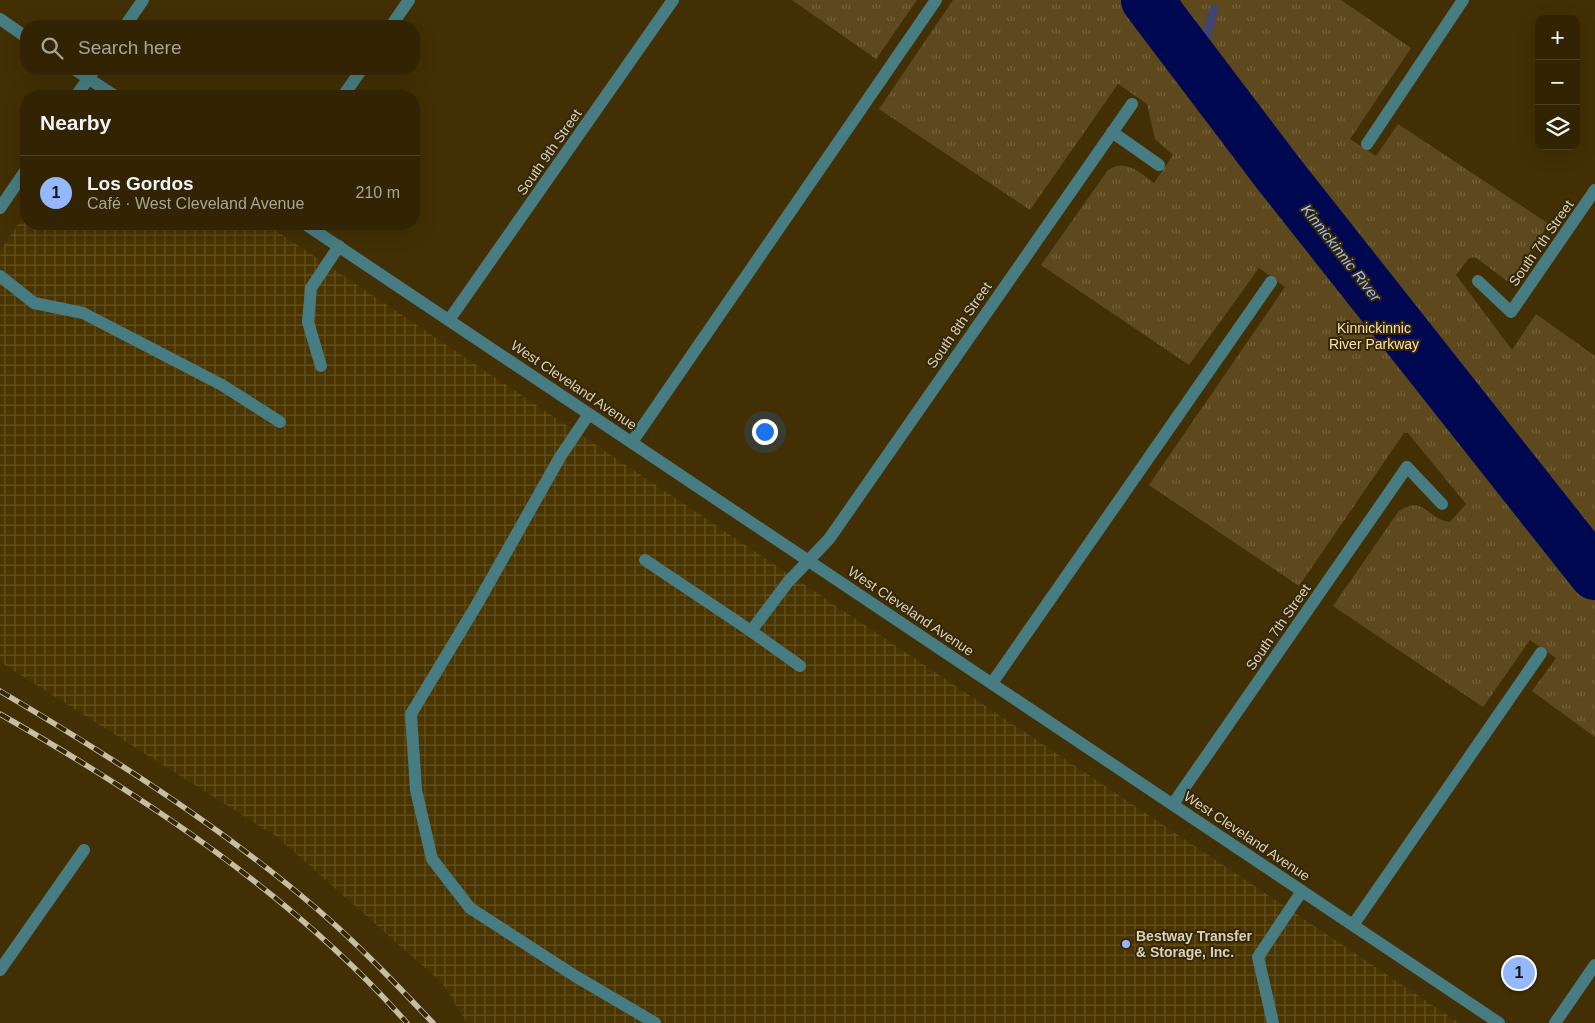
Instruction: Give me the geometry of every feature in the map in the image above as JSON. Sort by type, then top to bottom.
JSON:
[{"type":"street","points":[[129,20],[143,0]]},
{"type":"street","points":[[395,20],[409,0]]},
{"type":"street","name":"South 9th Street","points":[[450,320],[673,0]]},
{"type":"street","points":[[632,442],[936,0]]},
{"type":"street","points":[[1367,144],[1463,0]]},
{"type":"street","points":[[0,19],[20,33]]},
{"type":"street","points":[[80,90],[91,75]]},
{"type":"street","points":[[93,75],[109,90]]},
{"type":"street","points":[[347,90],[358,75]]},
{"type":"street","name":"South 8th Street","points":[[751,631],[788,582],[829,539],[1132,104]]},
{"type":"street","points":[[1112,132],[1159,165]]},
{"type":"street","points":[[0,208],[20,179]]},
{"type":"street","name":"South 7th Street","points":[[1478,281],[1511,312],[1595,190]]},
{"type":"street","name":"West Cleveland Avenue","points":[[314,230],[1499,1023]]},
{"type":"street","points":[[321,366],[308,322],[311,288],[339,246]]},
{"type":"street","points":[[0,276],[34,303],[83,313],[222,385],[280,422]]},
{"type":"street","points":[[992,683],[1271,282]]},
{"type":"street","points":[[589,414],[560,457],[476,606],[411,714],[416,790],[432,859],[470,908],[575,976],[655,1023]]},
{"type":"street","name":"South 7th Street","points":[[1173,804],[1407,467],[1442,504]]},
{"type":"street","points":[[645,560],[800,666]]},
{"type":"street","points":[[1354,925],[1541,653]]},
{"type":"street","points":[[0,970],[84,850]]},
{"type":"street","points":[[1273,1023],[1258,956],[1302,891]]},
{"type":"street","points":[[1556,1023],[1595,966]]},
{"type":"shaded area","points":[[20,222],[20,230],[275,230],[1459,1023],[467,1023],[442,983],[277,837],[0,662],[0,251]]},
{"type":"green space","points":[[792,0],[917,0],[876,59]]},
{"type":"green space","name":"Kinnickinnic River Parkway","points":[[953,0],[1341,0],[1411,48],[1350,139],[1376,156],[1398,124],[1549,224],[1511,279],[1507,281],[1475,257],[1468,259],[1456,275],[1512,350],[1536,314],[1595,356],[1595,737],[1532,691],[1556,658],[1530,640],[1483,707],[1333,606],[1398,512],[1414,505],[1420,506],[1436,517],[1450,522],[1466,504],[1408,433],[1404,433],[1299,586],[1149,485],[1285,287],[1259,268],[1189,365],[1041,265],[1108,170],[1127,166],[1138,171],[1154,183],[1173,155],[1155,139],[1147,104],[1118,84],[1030,210],[879,109]]},
{"type":"waterway","name":"Kinnickinnic River","points":[[1147,0],[1278,173],[1595,574]]},
{"type":"waterway","points":[[1198,66],[1214,9]]},
{"type":"railway","points":[[0,691],[163,793],[280,878],[347,936],[433,1023]]},
{"type":"railway","points":[[0,714],[109,780],[216,852],[317,933],[364,977],[407,1023]]},
{"type":"place","name":"Bestway Transfer & Storage, Inc.","points":[[1126,944]]},
{"type":"place","name":"Los Gordos","points":[[1519,973]]}]
